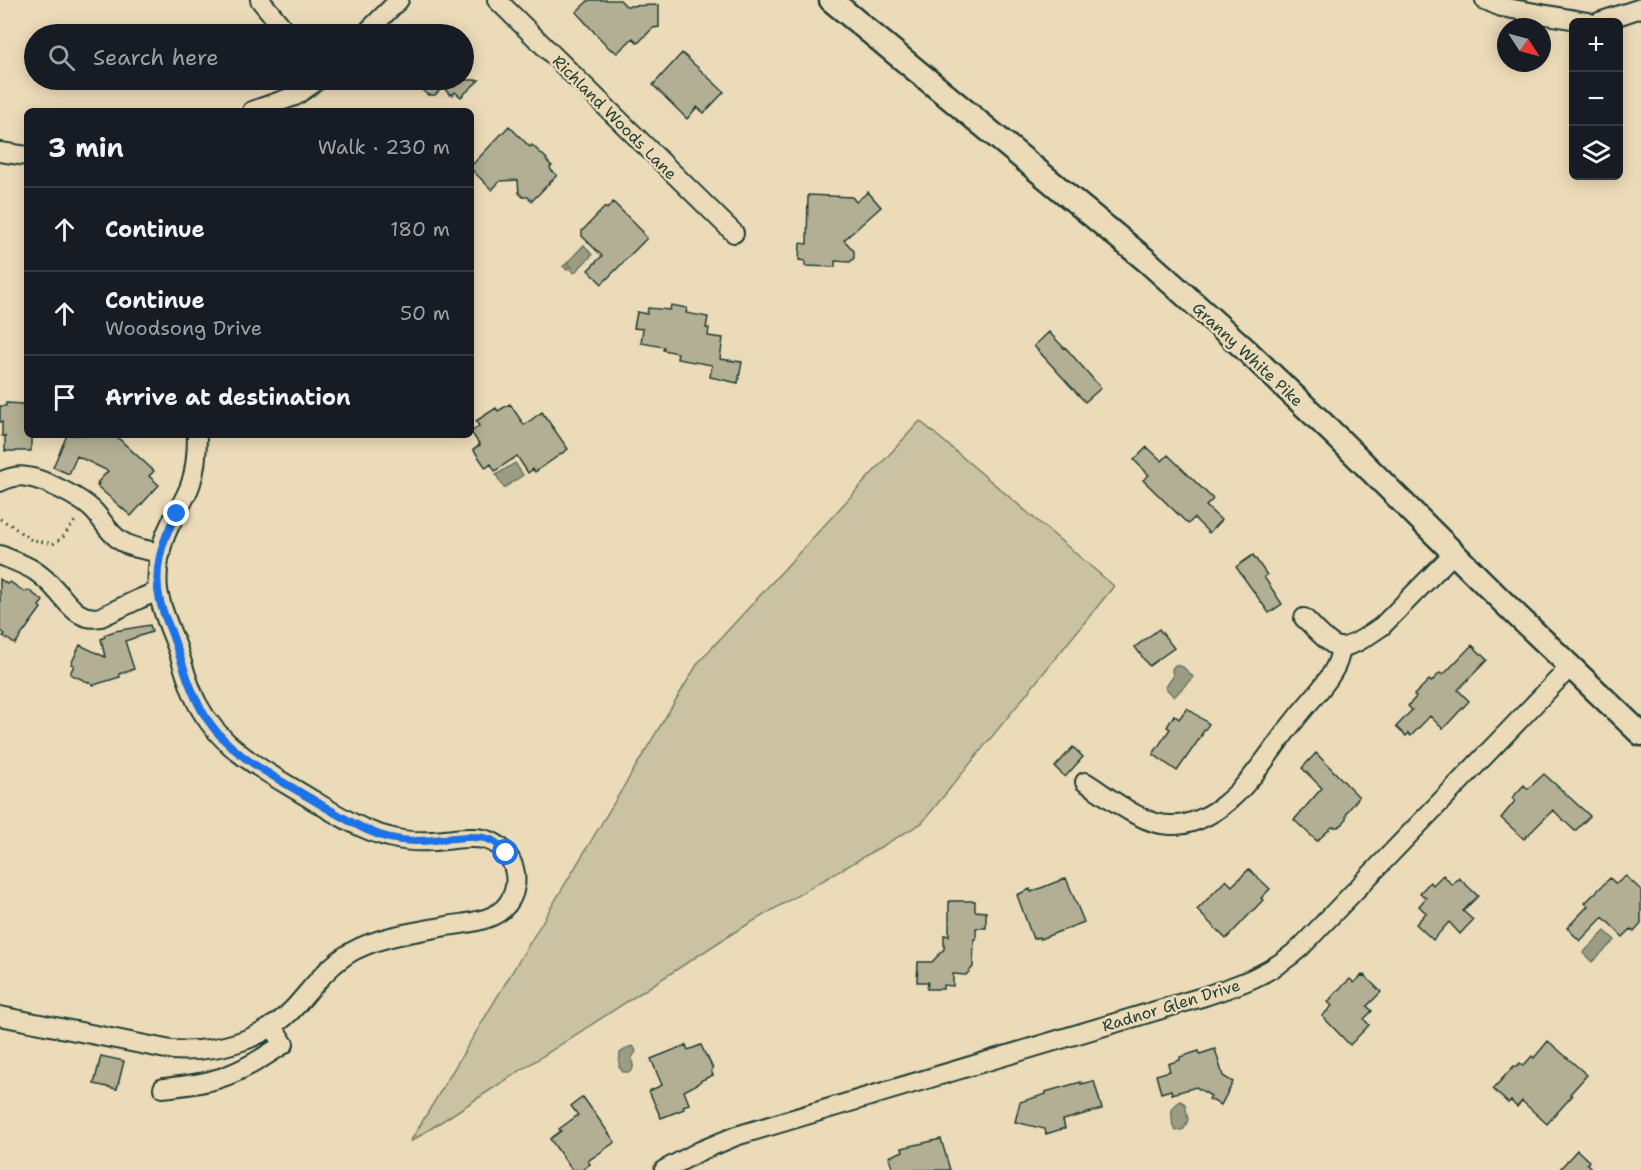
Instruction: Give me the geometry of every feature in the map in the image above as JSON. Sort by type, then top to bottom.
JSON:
[{"type":"main road","name":"Granny White Pike","points":[[831,0],[1147,261],[1246,350],[1641,734]]},
{"type":"street","points":[[260,0],[280,24]]},
{"type":"street","points":[[375,24],[399,0]]},
{"type":"street","name":"Richland Woods Lane","points":[[497,0],[734,233]]},
{"type":"street","points":[[1485,0],[1501,7],[1569,19]]},
{"type":"street","points":[[1611,18],[1641,8]]},
{"type":"street","points":[[261,108],[295,96],[304,90]]},
{"type":"street","points":[[0,152],[24,156]]},
{"type":"street","points":[[0,1016],[158,1048],[183,1051],[231,1044],[256,1035],[272,1026],[292,1010],[327,969],[353,951],[395,936],[478,920],[500,912],[513,895],[516,881],[513,865],[501,846],[488,839],[415,841],[375,833],[339,816],[249,762],[216,731],[202,711],[187,678],[158,591],[161,553],[170,525],[192,481],[197,438]]},
{"type":"street","points":[[0,482],[18,477],[30,477],[66,492],[96,513],[108,531],[122,542],[161,553]]},
{"type":"street","points":[[1304,618],[1337,646],[1355,643],[1382,626],[1454,553]]},
{"type":"street","points":[[0,555],[35,571],[49,582],[71,608],[84,617],[96,618],[109,615],[158,591]]},
{"type":"street","points":[[1085,782],[1131,811],[1156,823],[1180,825],[1204,817],[1230,799],[1256,772],[1329,678],[1336,665],[1341,647]]},
{"type":"street","name":"Radnor Glen Drive","points":[[664,1170],[736,1136],[1231,988],[1275,968],[1301,947],[1571,666]]},
{"type":"street","points":[[163,1088],[222,1078],[257,1062],[284,1044],[272,1026]]},
{"type":"path","points":[[0,519],[29,539],[53,544],[63,537],[87,505]]},
{"type":"shaded area","points":[[584,245],[592,255],[574,273],[570,265],[567,270],[563,266],[568,265],[567,263]]},
{"type":"shaded area","points":[[920,421],[1114,586],[922,823],[733,933],[410,1142],[698,663]]},
{"type":"shaded area","points":[[515,463],[523,475],[504,488],[496,475]]},
{"type":"shaded area","points":[[1175,665],[1183,667],[1193,677],[1174,697],[1165,687],[1173,677],[1172,669]]},
{"type":"shaded area","points":[[1605,931],[1615,940],[1592,962],[1583,953]]},
{"type":"shaded area","points":[[633,1046],[636,1051],[632,1058],[633,1068],[629,1072],[623,1072],[619,1067],[620,1053]]},
{"type":"shaded area","points":[[1180,1101],[1185,1104],[1188,1120],[1184,1129],[1176,1131],[1173,1126],[1172,1112],[1174,1106]]},
{"type":"building","points":[[589,0],[620,0],[626,6],[659,5],[659,27],[653,28],[638,43],[633,38],[617,53],[611,50],[576,12]]},
{"type":"building","points":[[682,53],[724,92],[704,113],[697,107],[687,119],[653,85]]},
{"type":"building","points":[[422,90],[440,90],[435,95],[428,95]]},
{"type":"building","points":[[446,90],[468,90],[461,97],[455,92],[450,95]]},
{"type":"building","points":[[509,126],[530,147],[532,145],[547,159],[552,166],[551,170],[557,175],[532,201],[519,193],[518,180],[500,181],[492,190],[474,172],[474,163]]},
{"type":"building","points":[[868,192],[881,207],[844,240],[854,251],[854,258],[850,262],[835,261],[835,267],[805,266],[805,261],[799,260],[800,243],[807,244],[808,195],[852,197],[856,202]]},
{"type":"building","points":[[613,202],[647,238],[602,284],[588,270],[602,256],[582,236],[582,231],[605,207],[607,209]]},
{"type":"building","points":[[671,305],[687,308],[686,313],[708,317],[706,328],[709,328],[708,336],[723,338],[720,359],[742,362],[738,383],[710,377],[712,365],[677,359],[678,353],[663,350],[664,347],[641,343],[643,329],[634,328],[637,312],[647,314],[648,308],[670,310]]},
{"type":"building","points":[[1049,332],[1101,388],[1085,402],[1034,346]]},
{"type":"building","points":[[6,403],[23,404],[24,438],[31,438],[31,451],[5,451],[0,406],[6,406]]},
{"type":"building","points":[[510,404],[524,425],[542,412],[568,449],[535,472],[533,469],[528,473],[517,456],[495,471],[491,464],[486,468],[473,449],[480,445],[474,436],[474,430],[479,426],[476,421],[496,408],[498,411]]},
{"type":"building","points":[[66,438],[117,438],[154,471],[149,476],[159,485],[131,516],[97,486],[108,471],[77,456],[69,474],[53,467]]},
{"type":"building","points":[[1147,447],[1162,461],[1168,455],[1213,499],[1206,506],[1221,520],[1209,533],[1194,518],[1188,524],[1143,480],[1149,475],[1134,460]]},
{"type":"building","points":[[1253,555],[1267,575],[1264,577],[1282,604],[1269,613],[1236,567]]},
{"type":"building","points":[[0,579],[7,584],[10,582],[25,592],[28,590],[43,601],[39,606],[41,608],[15,644],[3,636],[5,634],[0,630]]},
{"type":"building","points":[[150,625],[152,632],[125,641],[134,669],[119,674],[120,677],[94,685],[70,674],[74,665],[71,664],[80,645],[105,657],[101,639],[105,637],[104,635]]},
{"type":"building","points":[[1159,629],[1174,648],[1149,666],[1135,647]]},
{"type":"building","points":[[1472,645],[1487,660],[1458,690],[1469,701],[1443,729],[1430,716],[1411,736],[1408,733],[1406,736],[1396,727],[1412,710],[1408,706],[1416,697],[1414,695],[1429,680],[1431,682],[1440,673],[1443,675]]},
{"type":"building","points":[[1187,708],[1209,724],[1177,771],[1153,754],[1170,729],[1167,727],[1174,715],[1179,719]]},
{"type":"building","points":[[1073,747],[1083,757],[1065,777],[1055,767]]},
{"type":"building","points":[[1316,753],[1359,797],[1347,812],[1343,824],[1332,827],[1317,841],[1294,820],[1322,788],[1302,768]]},
{"type":"building","points":[[1544,774],[1590,816],[1575,831],[1553,810],[1524,839],[1501,818],[1515,801],[1512,798],[1524,785],[1528,789]]},
{"type":"building","points":[[1249,869],[1270,889],[1261,898],[1263,900],[1226,939],[1197,910],[1226,880],[1232,886]]},
{"type":"building","points":[[1443,875],[1452,885],[1459,878],[1478,896],[1463,911],[1473,920],[1460,934],[1449,922],[1433,940],[1416,924],[1426,913],[1419,906],[1426,898],[1420,893],[1430,882],[1433,885]]},
{"type":"building","points":[[1626,876],[1641,890],[1641,924],[1634,932],[1631,929],[1623,937],[1603,917],[1580,941],[1567,928],[1588,906],[1585,903],[1610,878],[1616,884]]},
{"type":"building","points":[[1066,878],[1084,922],[1040,939],[1039,937],[1033,939],[1017,895]]},
{"type":"building","points":[[949,901],[975,901],[975,911],[986,912],[986,928],[976,928],[973,967],[966,975],[953,974],[953,986],[943,985],[943,989],[927,989],[928,982],[917,982],[918,962],[932,962],[944,949],[944,935],[949,936]]},
{"type":"building","points":[[1362,975],[1381,992],[1367,1006],[1372,1011],[1364,1019],[1369,1025],[1350,1045],[1322,1016],[1332,1006],[1328,1002],[1337,991],[1350,979],[1354,983]]},
{"type":"building","points":[[1548,1041],[1587,1075],[1547,1124],[1522,1101],[1517,1107],[1511,1101],[1508,1103],[1493,1089],[1514,1066],[1520,1063],[1523,1066],[1532,1056],[1534,1058]]},
{"type":"building","points":[[686,1045],[688,1050],[701,1045],[713,1069],[711,1070],[713,1075],[684,1091],[689,1104],[683,1106],[684,1109],[661,1118],[649,1091],[662,1085],[651,1059]]},
{"type":"building","points":[[1215,1049],[1223,1076],[1233,1082],[1221,1105],[1209,1099],[1211,1096],[1196,1087],[1172,1094],[1171,1090],[1161,1093],[1156,1075],[1170,1071],[1168,1064],[1180,1060],[1180,1057]]},
{"type":"building","points":[[101,1056],[124,1061],[117,1089],[94,1084]]},
{"type":"building","points":[[1094,1081],[1102,1109],[1063,1120],[1065,1128],[1046,1134],[1045,1129],[1015,1122],[1020,1102],[1046,1094],[1045,1092],[1081,1082],[1081,1084]]},
{"type":"building","points":[[583,1097],[615,1142],[588,1161],[590,1164],[582,1170],[572,1170],[550,1139],[578,1115],[571,1106]]},
{"type":"building","points":[[941,1139],[950,1170],[893,1170],[889,1157],[903,1151],[902,1148]]},
{"type":"building","points":[[1577,1150],[1589,1161],[1587,1164],[1593,1170],[1559,1170]]},
{"type":"route","points":[[177,514],[165,537],[161,553],[158,575],[160,601],[196,701],[216,731],[230,746],[261,770],[366,830],[387,837],[415,841],[483,838],[501,846],[506,853]]}]
